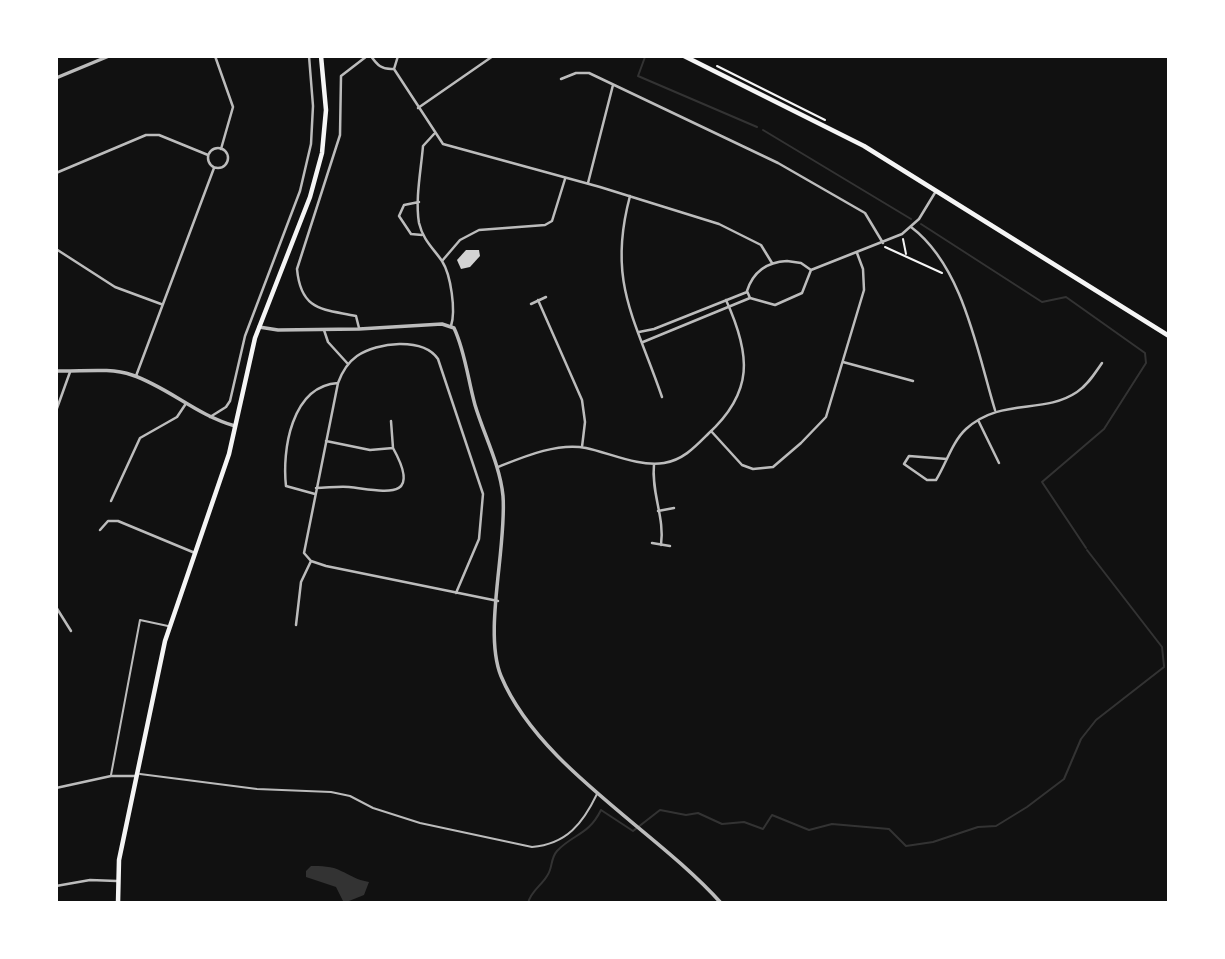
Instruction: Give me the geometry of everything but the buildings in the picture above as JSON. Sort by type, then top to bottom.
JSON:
[{"type":"main road","points":[[118,903],[119,860],[170,626],[235,426],[255,338],[310,197],[322,153],[326,110],[321,56]]},
{"type":"main road","points":[[684,56],[864,146],[1169,337]]},
{"type":"street","points":[[56,78],[109,56]]},
{"type":"street","points":[[215,56],[233,107],[232,121],[221,149]]},
{"type":"street","points":[[210,417],[226,407],[230,401],[245,335],[300,191],[311,144],[313,106],[309,56]]},
{"type":"street","points":[[359,329],[356,316],[329,313],[315,305],[300,285],[298,269],[341,128],[341,76],[369,56],[378,66],[394,69],[434,134],[450,147],[588,183],[719,224],[761,245],[772,263]]},
{"type":"street","points":[[394,69],[398,56]]},
{"type":"street","points":[[418,108],[493,56]]},
{"type":"street","points":[[561,79],[576,73],[589,73],[778,163],[865,213],[883,243]]},
{"type":"street","points":[[588,183],[613,85]]},
{"type":"street","points":[[434,134],[423,146],[419,202],[422,235],[442,261],[453,310],[451,326],[457,336],[503,496],[496,652],[499,673],[510,695],[551,748],[597,794],[643,830],[721,903]]},
{"type":"street","points":[[56,173],[146,135],[159,135],[208,155]]},
{"type":"street","points":[[214,149],[221,149],[226,152],[228,162],[220,168],[214,168],[208,162],[208,155],[214,149]]},
{"type":"street","points":[[136,376],[214,168]]},
{"type":"street","points":[[442,261],[460,240],[479,230],[545,225],[552,221],[565,178]]},
{"type":"street","points":[[639,332],[654,329],[747,291],[755,275],[772,263],[794,262],[811,270],[883,243],[911,227],[936,191]]},
{"type":"street","points":[[630,196],[620,271],[628,309],[662,397]]},
{"type":"street","points":[[419,202],[404,205],[399,216],[411,234],[422,235]]},
{"type":"street","points":[[911,227],[938,253],[955,284],[995,410]]},
{"type":"street","points":[[56,249],[115,287],[163,304]]},
{"type":"street","points":[[711,431],[742,465],[763,470],[773,467],[826,417],[864,290],[863,269],[857,253]]},
{"type":"street","points":[[747,291],[750,298],[767,305],[790,301],[807,287],[811,270]]},
{"type":"street","points":[[531,303],[545,297]]},
{"type":"street","points":[[643,342],[750,298]]},
{"type":"street","points":[[538,300],[582,400],[585,422],[582,447]]},
{"type":"street","points":[[496,468],[561,447],[582,447],[654,464],[677,459],[711,431],[734,406],[744,380],[744,350],[726,300]]},
{"type":"street","points":[[259,327],[278,330],[451,326]]},
{"type":"street","points":[[324,329],[328,342],[348,364]]},
{"type":"street","points":[[245,335],[255,338]]},
{"type":"street","points":[[456,593],[479,539],[483,494],[438,359],[423,346],[384,346],[365,352],[348,364],[338,383],[304,548],[311,561],[456,593],[498,601]]},
{"type":"street","points":[[843,362],[913,381]]},
{"type":"street","points":[[947,459],[909,456],[904,464],[907,470],[933,481],[947,459],[963,431],[978,420],[995,410],[1056,402],[1070,396],[1083,387],[1102,363]]},
{"type":"street","points":[[56,371],[136,376],[185,405],[235,426]]},
{"type":"street","points":[[56,411],[71,372]]},
{"type":"street","points":[[315,494],[286,486],[286,443],[294,421],[306,401],[326,386],[338,383]]},
{"type":"street","points":[[111,501],[140,438],[177,417],[185,405]]},
{"type":"street","points":[[978,420],[999,463]]},
{"type":"street","points":[[316,488],[392,492],[400,485],[404,474],[393,448],[391,421]]},
{"type":"street","points":[[326,441],[370,450],[393,448]]},
{"type":"street","points":[[654,464],[653,491],[663,533],[662,545]]},
{"type":"street","points":[[658,511],[674,508]]},
{"type":"street","points":[[100,530],[108,521],[118,521],[195,552]]},
{"type":"street","points":[[652,543],[670,546]]},
{"type":"street","points":[[296,625],[301,582],[311,561]]},
{"type":"street","points":[[56,607],[71,631]]},
{"type":"street","points":[[56,788],[111,776],[139,775]]},
{"type":"street","points":[[56,886],[90,880],[117,881]]},
{"type":"lane","points":[[111,776],[140,620],[170,626]]},
{"type":"lane","points":[[139,775],[257,789],[331,792],[350,796],[373,808],[420,823],[532,847],[543,846],[580,826],[597,794]]},
{"type":"path","points":[[901,234],[907,256]]},
{"type":"path","points":[[883,243],[886,249],[944,274]]},
{"type":"shaded area","points":[[311,866],[334,868],[369,882],[364,895],[344,903],[336,887],[306,877],[306,871]]},
{"type":"waterway","points":[[645,57],[638,76],[757,127]]},
{"type":"waterway","points":[[763,130],[911,219]]},
{"type":"waterway","points":[[921,224],[1042,302],[1066,297],[1145,353],[1146,363],[1104,429],[1042,482],[1086,548]]},
{"type":"waterway","points":[[1087,550],[1162,647],[1164,666]]},
{"type":"waterway","points":[[528,903],[531,895],[549,873],[557,851],[586,830],[601,810],[633,831],[660,810],[686,815],[698,813],[722,824],[744,822],[763,829],[772,815],[809,830],[832,824],[889,829],[906,846],[933,842],[978,827],[996,826],[1064,779],[1081,739],[1096,720],[1164,667]]}]
